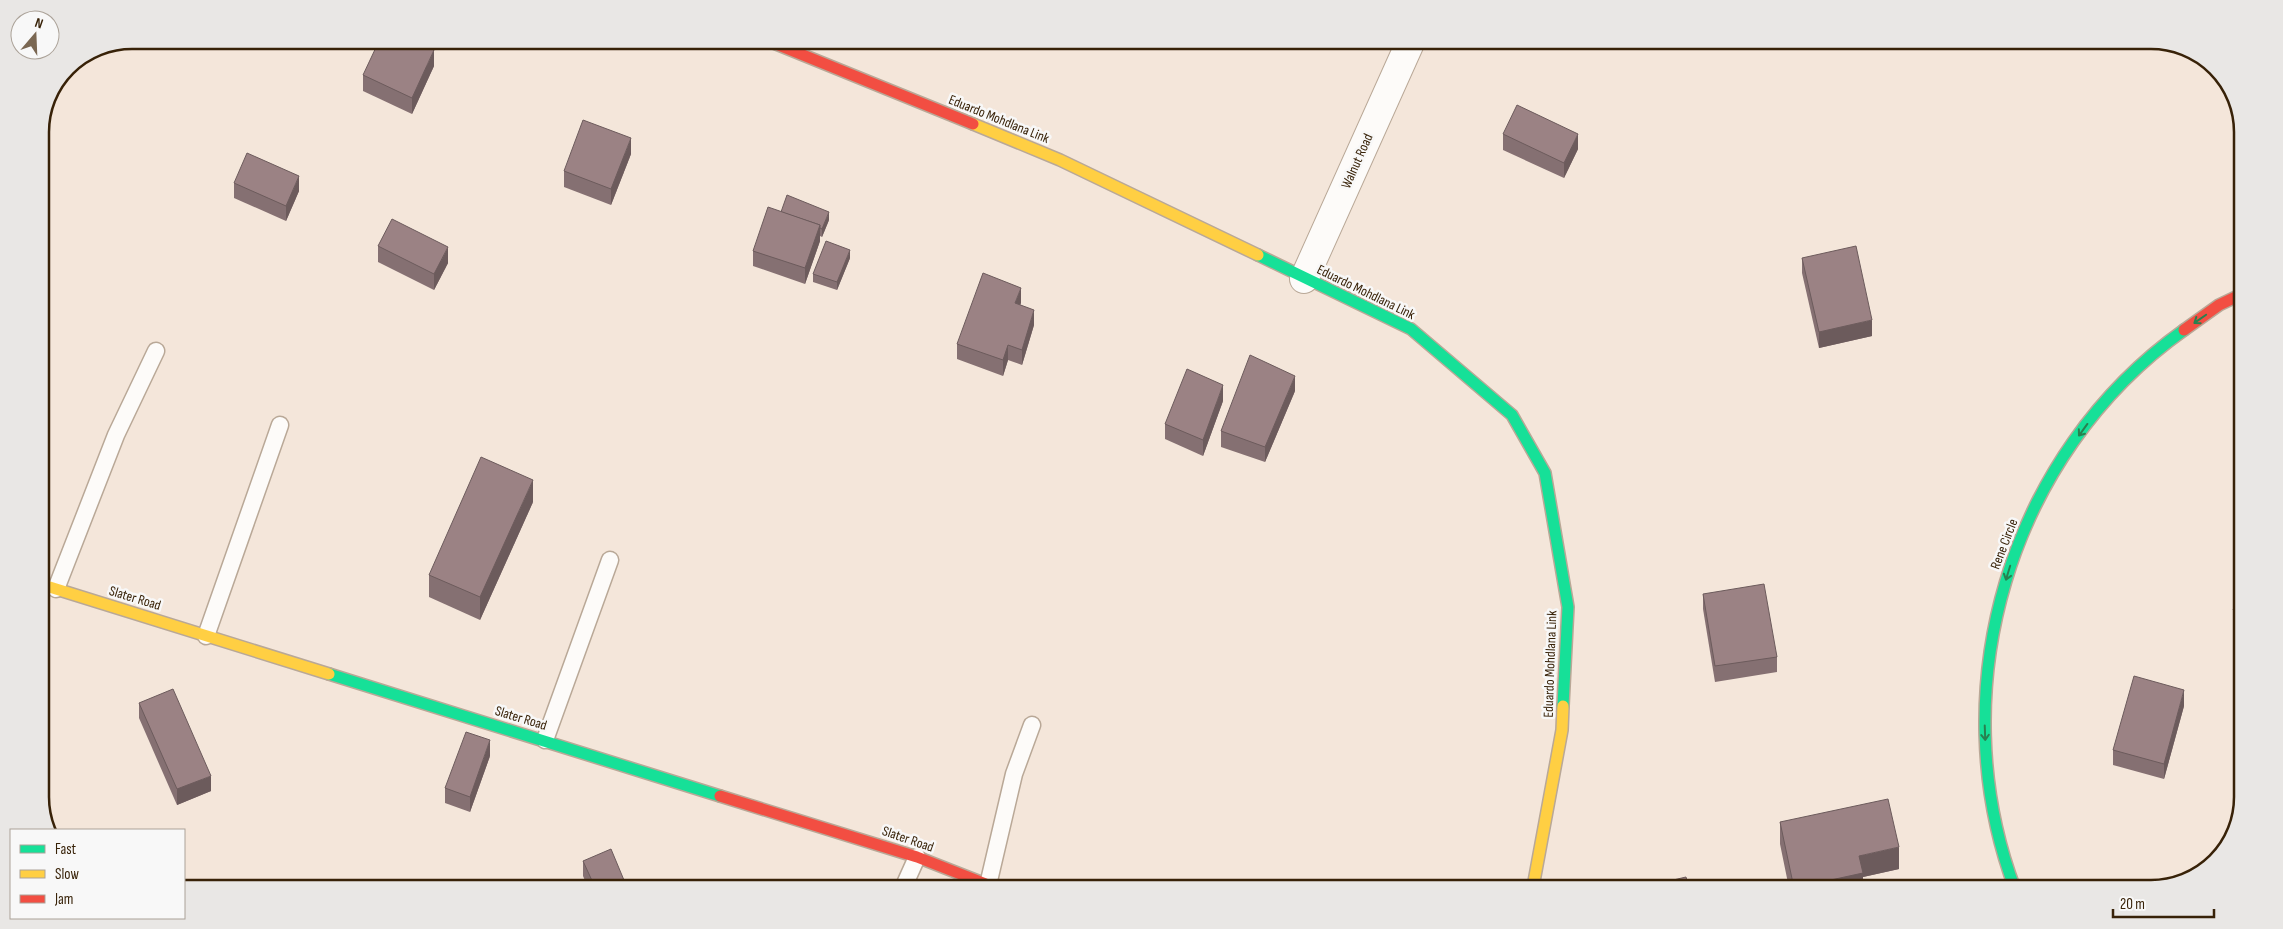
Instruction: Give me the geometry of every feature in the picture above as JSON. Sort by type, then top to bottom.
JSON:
[{"type":"street","name":"Eduardo Mohdlana Link","points":[[789,49],[1060,160],[1411,330],[1512,415],[1546,473],[1568,607],[1562,730],[1534,880]]},
{"type":"street","name":"Walnut Road","points":[[1304,278],[1407,49]]},
{"type":"street","name":"Rene Circle","points":[[2012,880],[2004,860],[1986,773],[1984,695],[1995,618],[2017,544],[2051,474],[2102,404],[2164,344],[2219,305],[2234,298]]},
{"type":"street","name":"Slater Road","points":[[49,586],[917,857],[976,880]]},
{"type":"lane","points":[[49,584],[156,351]]},
{"type":"lane","points":[[206,636],[280,425]]},
{"type":"lane","points":[[545,740],[610,560]]},
{"type":"lane","points":[[990,880],[1014,774],[1032,725]]},
{"type":"lane","points":[[907,880],[917,857]]},
{"type":"building","points":[[375,49],[434,50],[412,98],[363,75]]},
{"type":"building","points":[[1517,105],[1578,134],[1564,163],[1503,134]]},
{"type":"building","points":[[583,120],[631,138],[611,189],[564,171]]},
{"type":"building","points":[[247,153],[299,176],[286,206],[234,183]]},
{"type":"building","points":[[787,195],[829,212],[822,229],[820,225],[781,212]]},
{"type":"building","points":[[768,207],[820,225],[805,268],[753,251]]},
{"type":"building","points":[[392,219],[448,247],[434,274],[378,246]]},
{"type":"building","points":[[826,241],[850,250],[837,282],[813,274]]},
{"type":"building","points":[[1856,246],[1872,320],[1819,332],[1802,258]]},
{"type":"building","points":[[983,273],[1021,288],[1015,303],[1034,310],[1022,350],[1008,345],[1003,360],[957,344]]},
{"type":"building","points":[[1250,355],[1295,376],[1265,447],[1221,431]]},
{"type":"building","points":[[1187,369],[1223,385],[1203,440],[1165,424]]},
{"type":"building","points":[[481,457],[533,480],[480,597],[429,575]]},
{"type":"building","points":[[1764,584],[1777,657],[1715,666],[1703,594]]},
{"type":"building","points":[[2134,676],[2184,690],[2164,764],[2113,750]]},
{"type":"building","points":[[173,689],[211,776],[177,789],[139,703]]},
{"type":"building","points":[[466,732],[490,740],[470,797],[445,788]]},
{"type":"building","points":[[1888,799],[1899,847],[1859,856],[1863,873],[1831,880],[1792,880],[1780,822]]},
{"type":"building","points":[[611,849],[624,880],[592,880],[583,861]]},
{"type":"building","points":[[1686,877],[1687,880],[1673,880]]},
{"type":"traffic: fast","points":[[1258,255],[1411,329],[1512,415],[1545,473],[1568,607],[1563,706]]},
{"type":"traffic: fast","points":[[2013,880],[1994,813],[1985,735],[1989,657],[2006,581],[2034,509],[2073,442],[2123,381],[2184,330]]},
{"type":"traffic: fast","points":[[329,674],[720,796]]},
{"type":"traffic: slow","points":[[973,124],[1060,160],[1258,255]]},
{"type":"traffic: slow","points":[[49,587],[329,674]]},
{"type":"traffic: slow","points":[[1534,880],[1562,730],[1563,706]]},
{"type":"traffic: jam","points":[[788,49],[973,124]]},
{"type":"traffic: jam","points":[[2184,330],[2219,305],[2234,298]]},
{"type":"traffic: jam","points":[[720,796],[917,857],[976,880]]}]
